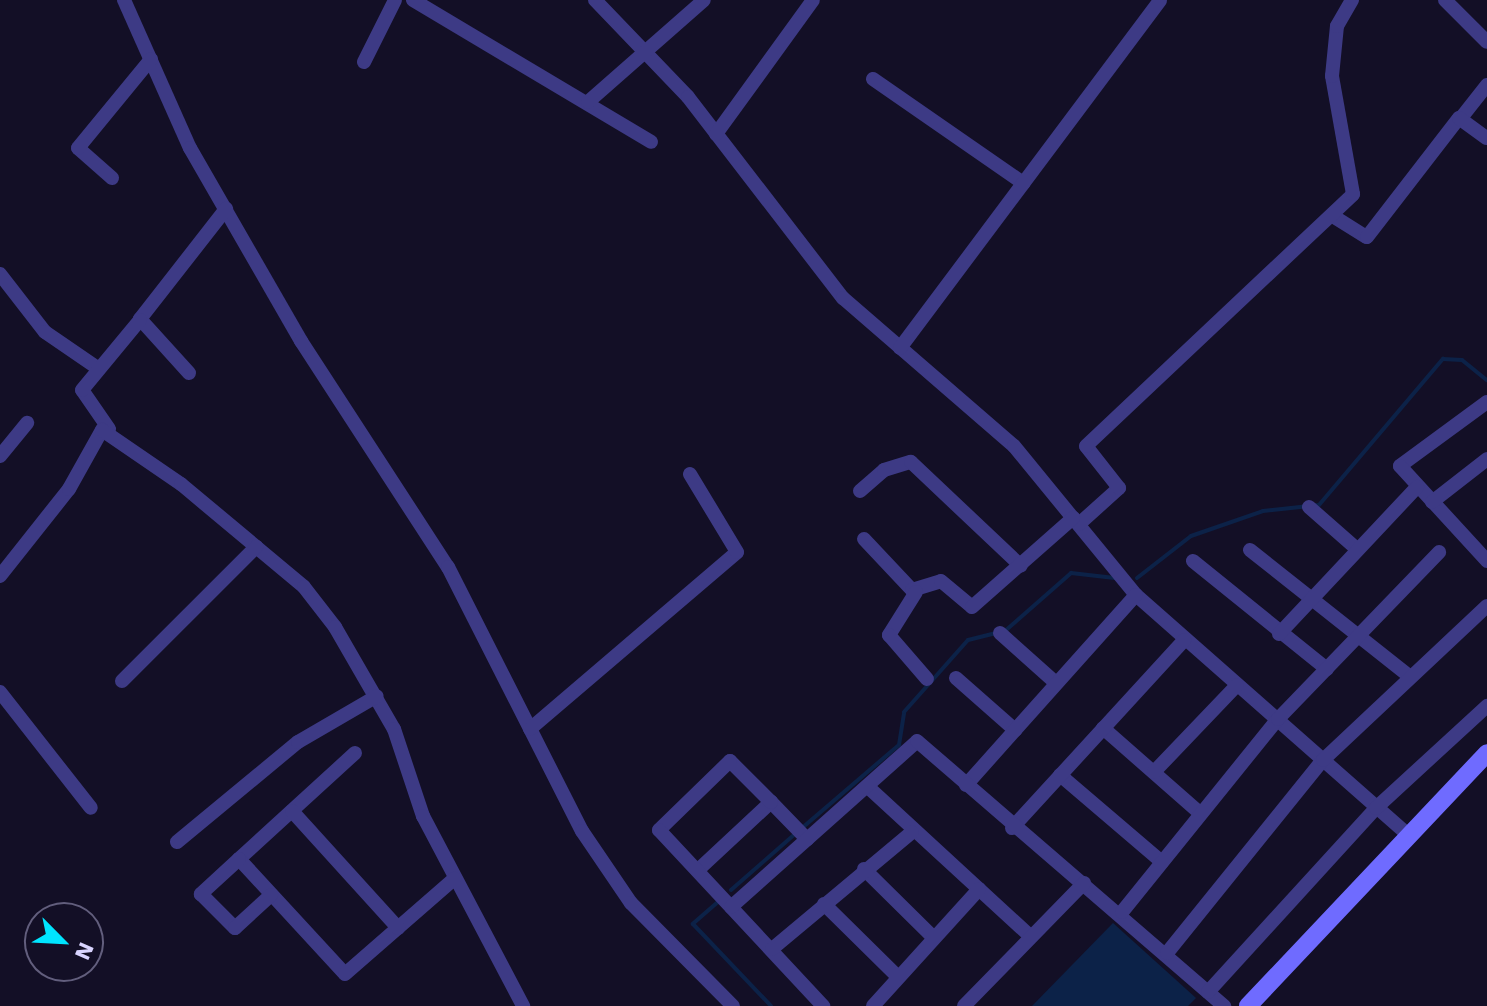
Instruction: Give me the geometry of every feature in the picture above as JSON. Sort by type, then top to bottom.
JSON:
[{"type":"main road","points":[[1248,1006],[1487,753]]},
{"type":"street","points":[[124,0],[226,209],[350,420],[448,567],[582,831],[631,903],[733,1006]]},
{"type":"street","points":[[364,62],[395,0]]},
{"type":"street","points":[[413,0],[651,142]]},
{"type":"street","points":[[595,0],[644,50],[716,134],[843,298],[1014,446],[1136,595],[1408,835]]},
{"type":"street","points":[[588,102],[704,0]]},
{"type":"street","points":[[716,134],[813,0]]},
{"type":"street","points":[[900,348],[1160,0]]},
{"type":"street","points":[[927,679],[889,635],[916,592],[941,581],[972,607],[1119,488],[1086,446],[1336,218],[1357,186],[1332,76],[1337,26],[1352,0]]},
{"type":"street","points":[[1445,0],[1487,42]]},
{"type":"street","points":[[112,178],[78,150],[151,59]]},
{"type":"street","points":[[873,79],[1023,183]]},
{"type":"street","points":[[1336,218],[1367,237],[1487,85]]},
{"type":"street","points":[[1461,118],[1487,138]]},
{"type":"street","points":[[226,209],[82,390],[109,429],[310,593],[377,696],[454,879],[519,1000],[504,1006]]},
{"type":"street","points":[[0,274],[45,332],[99,369]]},
{"type":"street","points":[[140,320],[189,373]]},
{"type":"street","points":[[1484,551],[1417,487],[1401,464],[1487,402]]},
{"type":"street","points":[[0,456],[27,423]]},
{"type":"street","points":[[0,576],[109,429]]},
{"type":"street","points":[[1432,502],[1487,459]]},
{"type":"street","points":[[860,491],[884,470],[911,462],[1021,566]]},
{"type":"street","points":[[530,729],[737,552],[739,545],[690,474]]},
{"type":"street","points":[[1279,634],[1309,598],[1417,487]]},
{"type":"street","points":[[1309,507],[1357,549]]},
{"type":"street","points":[[864,539],[916,592]]},
{"type":"street","points":[[122,681],[256,547]]},
{"type":"street","points":[[1250,550],[1409,676]]},
{"type":"street","points":[[1122,912],[1278,719],[1439,552]]},
{"type":"street","points":[[1193,561],[1279,634],[1327,669]]},
{"type":"street","points":[[966,785],[1136,595]]},
{"type":"street","points":[[1167,953],[1323,760],[1487,606]]},
{"type":"street","points":[[1000,633],[1056,683]]},
{"type":"street","points":[[1012,828],[1184,640]]},
{"type":"street","points":[[956,678],[1015,730]]},
{"type":"street","points":[[1154,772],[1237,685]]},
{"type":"street","points":[[0,692],[91,808]]},
{"type":"street","points":[[177,842],[298,742],[377,696]]},
{"type":"street","points":[[1208,992],[1376,808],[1487,706]]},
{"type":"street","points":[[1103,728],[1201,814]]},
{"type":"street","points":[[731,907],[802,833],[868,787],[917,741],[1012,828],[1122,912],[1224,1006]]},
{"type":"street","points":[[271,895],[235,928],[201,894],[355,753]]},
{"type":"street","points":[[802,833],[727,762],[659,827],[823,1006]]},
{"type":"street","points":[[1060,775],[1162,862]]},
{"type":"street","points":[[868,787],[912,832],[1030,936]]},
{"type":"street","points":[[698,870],[771,802]]},
{"type":"street","points":[[292,811],[398,928]]},
{"type":"street","points":[[772,949],[912,832]]},
{"type":"street","points":[[239,859],[345,974],[454,879]]},
{"type":"street","points":[[864,869],[932,936]]},
{"type":"street","points":[[964,1006],[1084,883]]},
{"type":"street","points":[[873,1006],[932,936],[979,889]]},
{"type":"street","points":[[824,904],[898,977]]},
{"type":"water","points":[[1113,923],[1196,998],[1188,1006],[1032,1006]]},
{"type":"waterway","points":[[1137,578],[1191,536],[1263,511],[1319,505],[1443,359],[1462,360],[1487,380]]},
{"type":"waterway","points":[[1005,631],[1071,573],[1115,578]]},
{"type":"waterway","points":[[802,828],[899,745],[904,712],[968,640],[997,633]]},
{"type":"waterway","points":[[731,890],[795,834]]},
{"type":"waterway","points":[[719,901],[693,924],[771,1006]]}]
